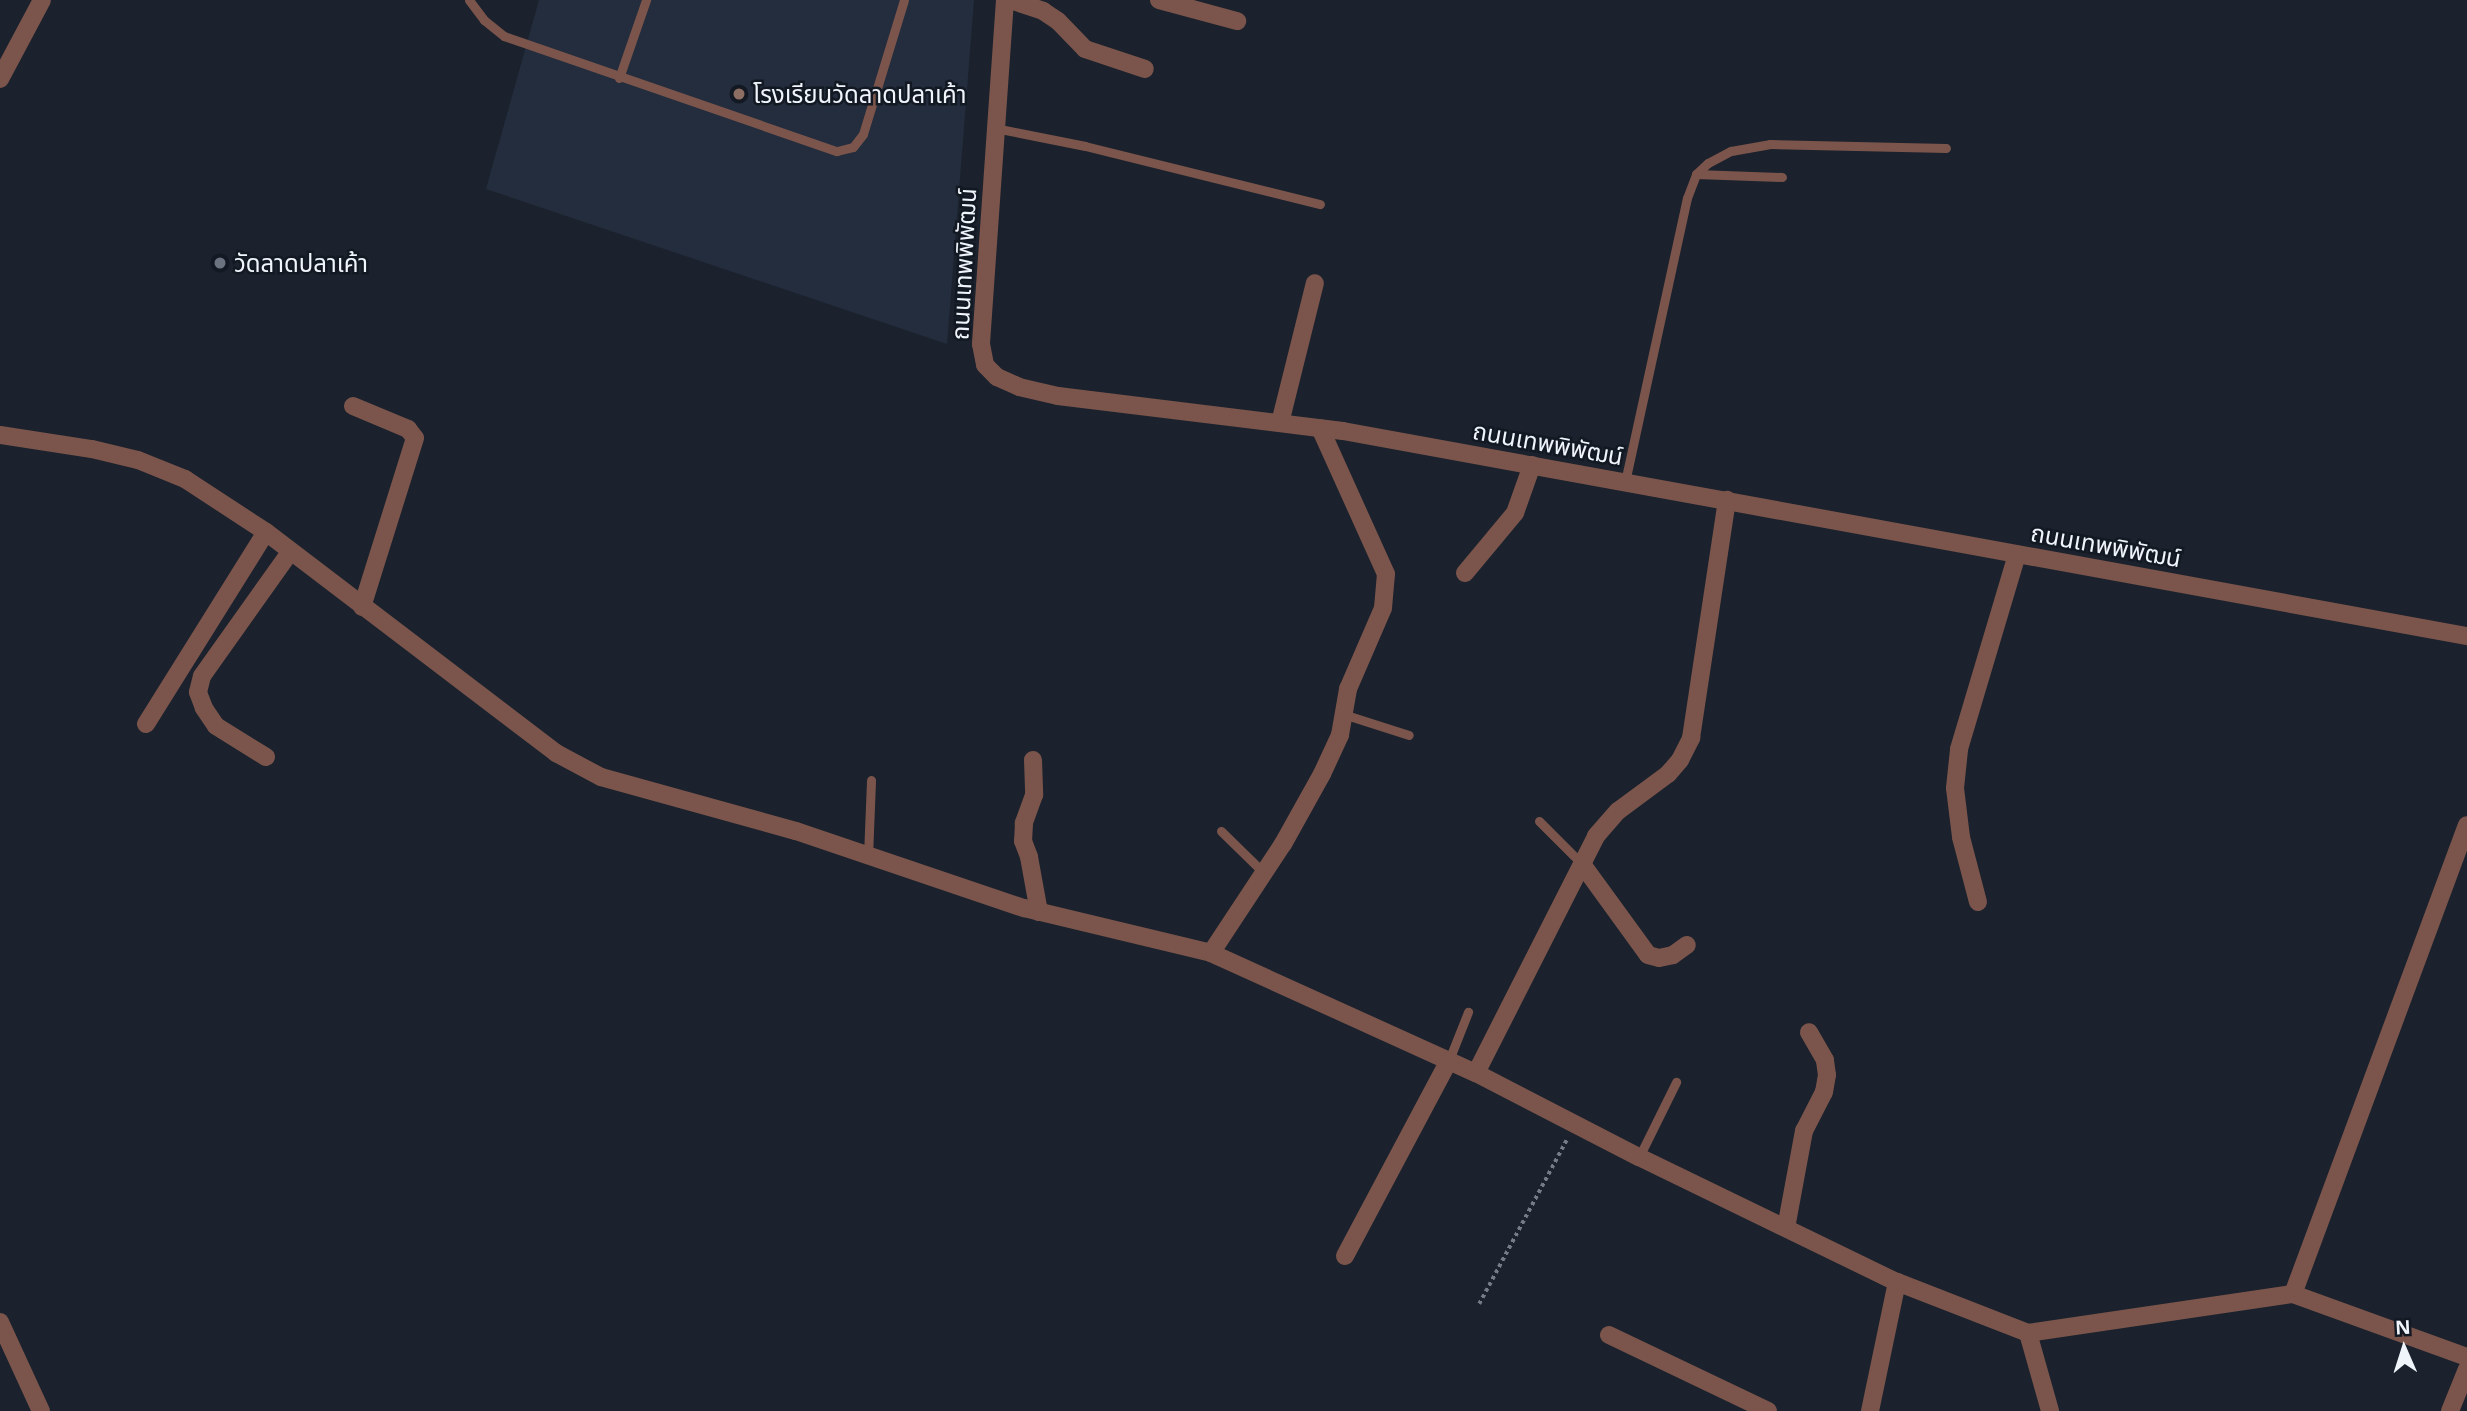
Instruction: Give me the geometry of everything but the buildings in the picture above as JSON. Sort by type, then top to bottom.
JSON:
[{"type":"street","points":[[0,79],[42,0]]},
{"type":"street","points":[[1007,0],[1043,11],[1058,21],[1085,49],[1145,69]]},
{"type":"street","name":"ถนนเทพพิพัฒน์","points":[[1007,0],[995,128],[981,344],[985,365],[997,377],[1019,387],[1058,396],[1320,428],[2467,636]]},
{"type":"street","points":[[1158,0],[1237,21]]},
{"type":"street","points":[[1280,423],[1315,283]]},
{"type":"street","points":[[353,406],[408,429],[415,438],[362,607]]},
{"type":"street","points":[[1211,953],[1264,873],[1322,774],[1340,735],[1348,689],[1382,608],[1386,574],[1320,428]]},
{"type":"street","points":[[0,435],[138,460],[185,479],[266,532],[556,753],[601,777],[796,831],[1040,912],[1211,953],[1449,1060],[1639,1157],[1897,1282],[2028,1333],[2293,1294],[2467,1357]]},
{"type":"street","points":[[1465,573],[1516,513],[1532,465]]},
{"type":"street","points":[[1476,1073],[1596,836],[1618,811],[1668,774],[1680,760],[1691,738],[1727,500]]},
{"type":"street","points":[[146,724],[266,532]]},
{"type":"street","points":[[265,757],[216,726],[204,708],[198,692],[202,676],[290,552]]},
{"type":"street","points":[[1978,902],[1959,825],[1956,775],[1959,749],[2017,554]]},
{"type":"street","points":[[1033,760],[1034,795],[1024,823],[1023,841],[1029,857],[1040,912]]},
{"type":"street","points":[[2293,1294],[2467,825]]},
{"type":"street","points":[[1582,864],[1648,955],[1659,958],[1673,955],[1687,945]]},
{"type":"street","points":[[1786,1228],[1804,1131],[1824,1092],[1827,1075],[1825,1060],[1809,1032]]},
{"type":"street","points":[[1345,1256],[1449,1060]]},
{"type":"street","points":[[1870,1411],[1897,1282]]},
{"type":"street","points":[[0,1322],[41,1411]]},
{"type":"street","points":[[2028,1333],[2050,1411]]},
{"type":"street","points":[[1609,1335],[1768,1411]]},
{"type":"street","points":[[2450,1411],[2467,1369]]},
{"type":"lane","points":[[469,0],[484,20],[504,36],[619,78],[837,151],[853,148],[863,134],[904,0]]},
{"type":"lane","points":[[619,78],[646,0]]},
{"type":"lane","points":[[995,128],[1085,146],[1320,204]]},
{"type":"lane","points":[[1625,482],[1687,198],[1696,174],[1708,163],[1731,151],[1770,144],[1946,148]]},
{"type":"lane","points":[[1696,174],[1782,177]]},
{"type":"lane","points":[[1343,714],[1409,734]]},
{"type":"lane","points":[[868,856],[871,780]]},
{"type":"lane","points":[[1539,821],[1582,864]]},
{"type":"lane","points":[[1221,831],[1264,873]]},
{"type":"lane","points":[[1449,1060],[1468,1012]]},
{"type":"lane","points":[[1639,1157],[1676,1082]]},
{"type":"path","points":[[1479,1304],[1575,1124]]},
{"type":"shaded area","name":"โรงเรียนวัดลาดปลาเค้า","points":[[539,0],[974,0],[947,344],[486,189]]},
{"type":"place","name":"โรงเรียนวัดลาดปลาเค้า","points":[[739,94]]},
{"type":"place","name":"วัดลาดปลาเค้า","points":[[220,263]]}]
